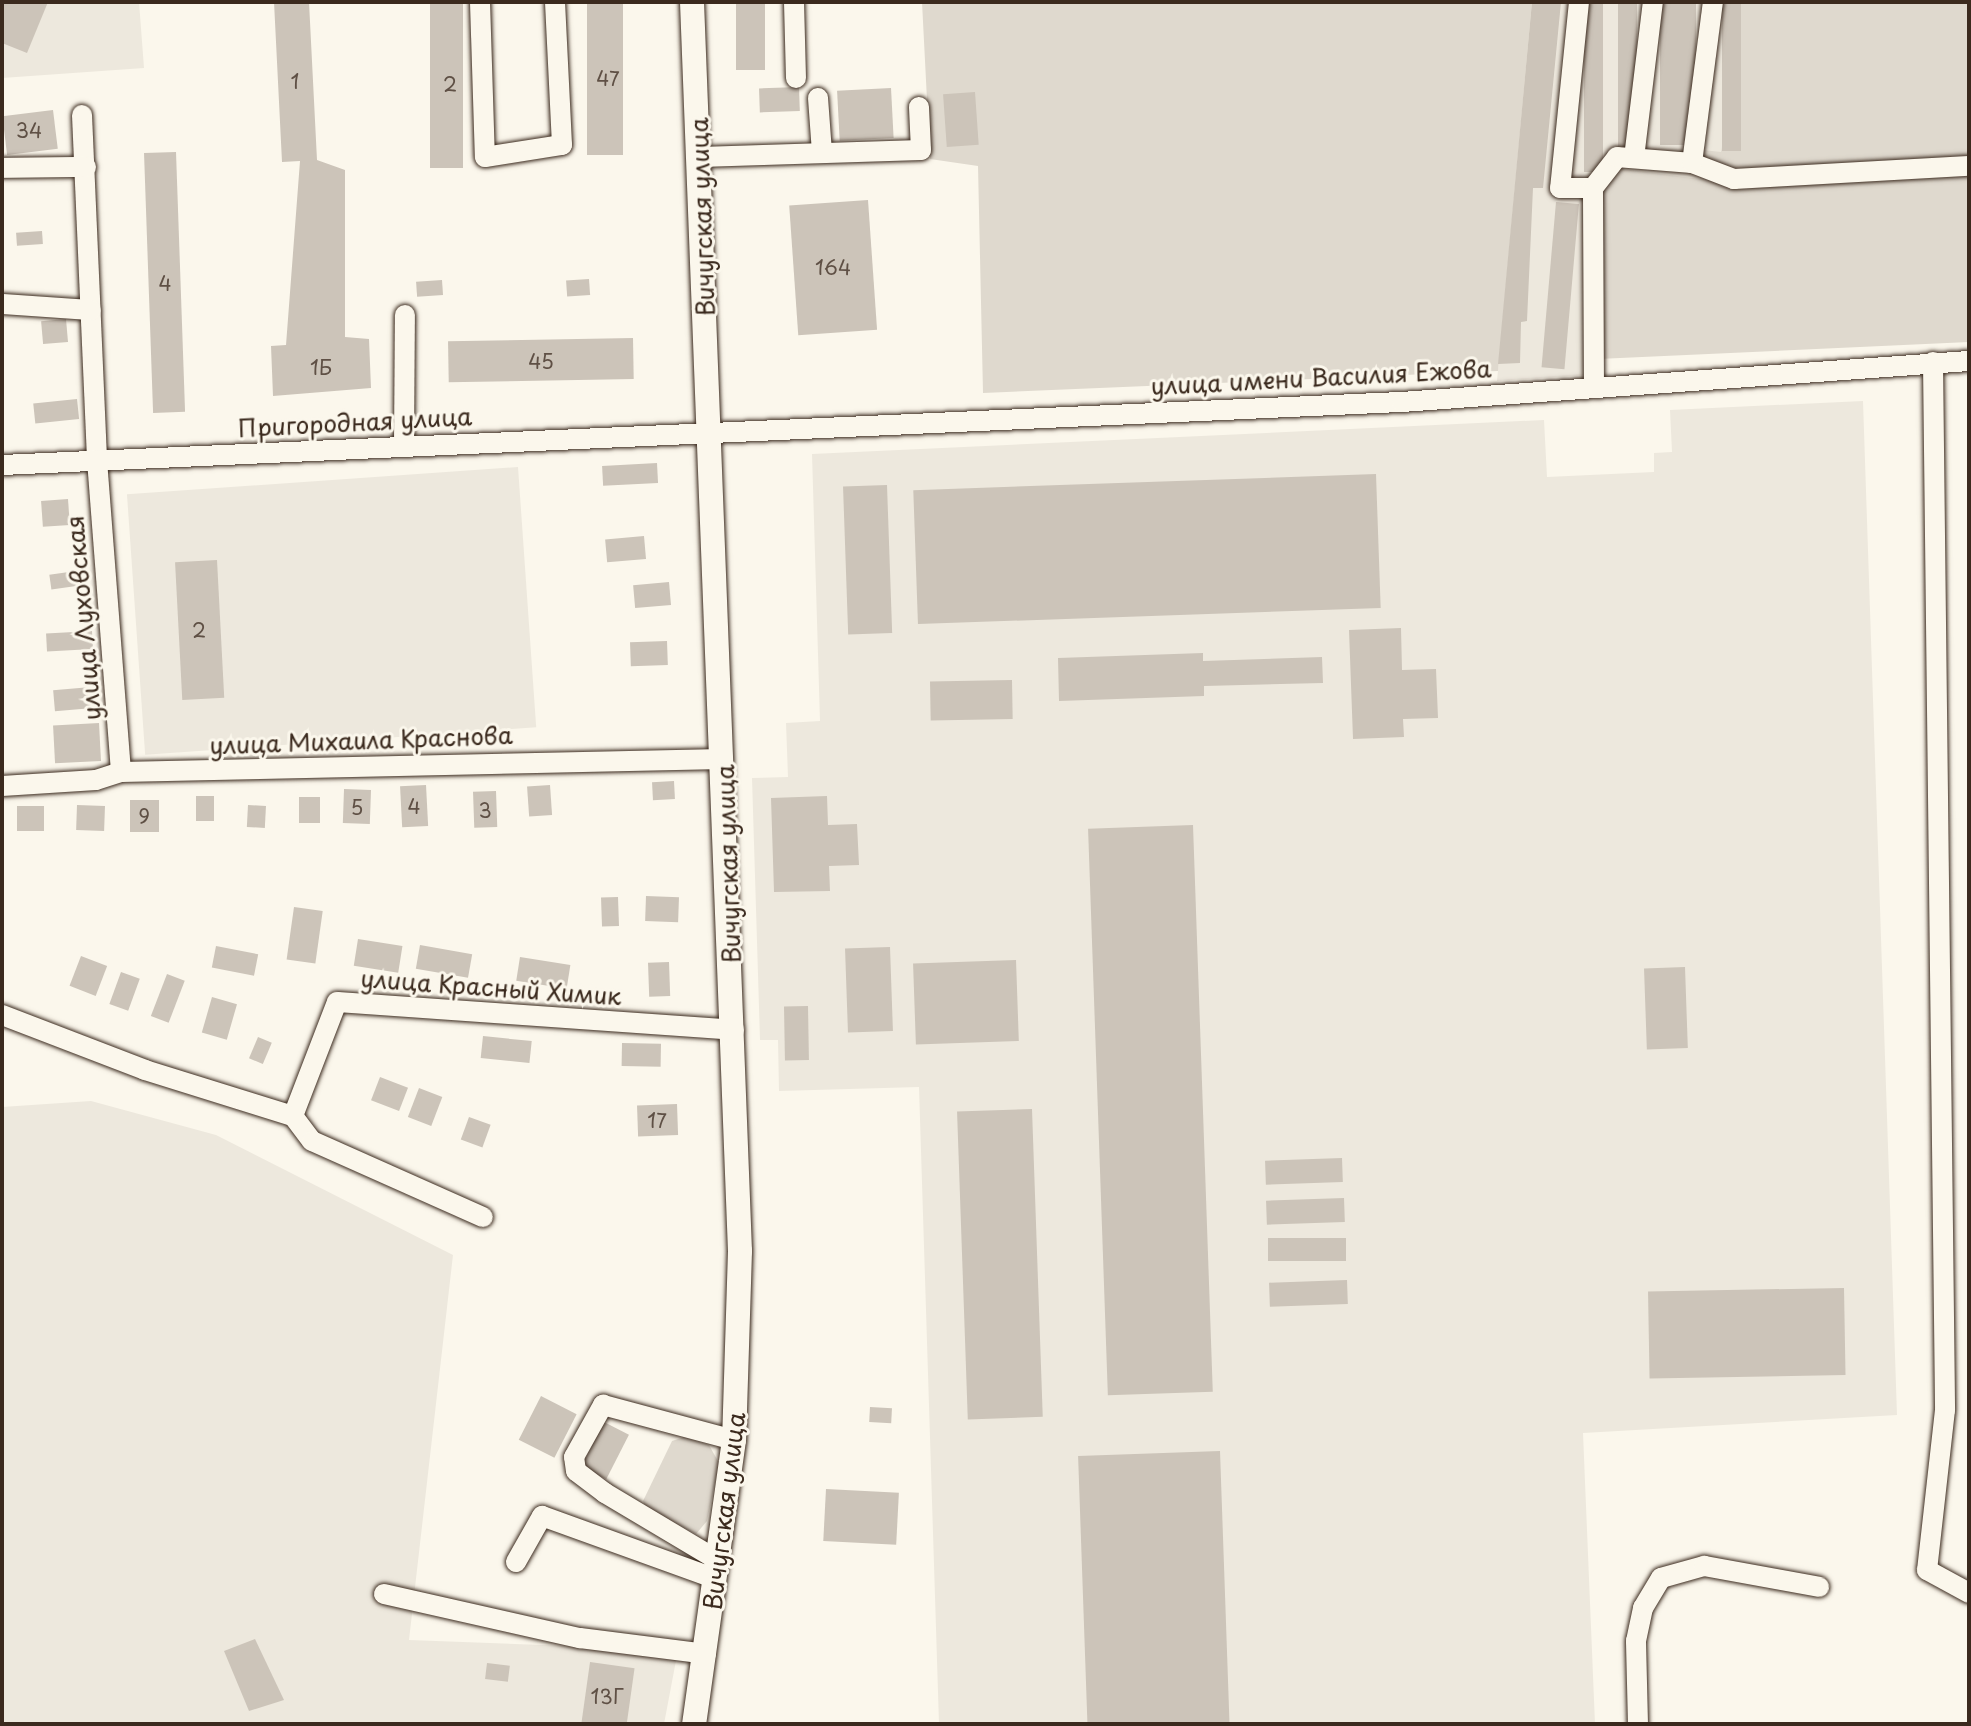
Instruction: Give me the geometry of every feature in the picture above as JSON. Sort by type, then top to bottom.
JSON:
[{"type":"main road","name":"Вичугская улица","points":[[692,2],[734,1030],[740,1283],[734,1440],[694,1724]]},
{"type":"street","points":[[480,2],[485,157],[562,145],[555,2]]},
{"type":"street","points":[[794,2],[796,78]]},
{"type":"street","points":[[1579,2],[1560,188],[1593,188]]},
{"type":"street","points":[[1634,158],[1653,2]]},
{"type":"street","points":[[1692,163],[1713,2]]},
{"type":"street","points":[[818,98],[822,153]]},
{"type":"street","points":[[700,157],[921,150],[919,107]]},
{"type":"street","name":"улица Луховская","points":[[82,115],[97,460],[121,772]]},
{"type":"street","points":[[1594,387],[1593,188],[1617,157],[1692,163],[1734,179],[1969,166]]},
{"type":"street","points":[[2,168],[86,167]]},
{"type":"street","points":[[2,304],[91,310]]},
{"type":"street","points":[[404,445],[405,315]]},
{"type":"street","name":"улица имени Василия Ежова","points":[[710,430],[1386,403],[1969,361]]},
{"type":"street","points":[[1933,362],[1945,1410],[1927,1570],[1969,1593]]},
{"type":"street","name":"Пригородная улица","points":[[2,465],[710,430]]},
{"type":"street","name":"улица Михаила Краснова","points":[[2,786],[96,780],[121,772],[723,759]]},
{"type":"street","name":"улица Красный Химик","points":[[293,1116],[337,1002],[734,1030]]},
{"type":"street","points":[[2,1015],[145,1070],[293,1116],[312,1141],[483,1217]]},
{"type":"street","points":[[717,1570],[576,1471],[574,1457],[603,1405],[734,1440]]},
{"type":"street","points":[[516,1562],[542,1516],[717,1570]]},
{"type":"street","points":[[1638,1724],[1636,1641],[1643,1608],[1661,1578],[1704,1566],[1819,1587]]},
{"type":"street","points":[[384,1594],[580,1638],[706,1654]]},
{"type":"shaded area","points":[[2,2],[139,2],[144,68],[2,78]]},
{"type":"shaded area","points":[[922,2],[1532,2],[1498,371],[983,393],[978,166],[930,159]]},
{"type":"shaded area","points":[[1532,2],[1741,2],[1721,152],[1700,180],[1616,168],[1598,374],[1497,381]]},
{"type":"shaded area","points":[[1741,2],[1969,2],[1969,342],[1598,359],[1601,179],[1616,168],[1700,179],[1703,150],[1721,152]]},
{"type":"shaded area","points":[[1863,401],[1897,1415],[1583,1433],[1595,1724],[939,1724],[919,1087],[779,1091],[778,1040],[760,1040],[752,778],[788,777],[786,723],[820,721],[812,454],[1544,420],[1547,477],[1654,472],[1654,453],[1672,452],[1670,410]]},
{"type":"shaded area","points":[[518,467],[536,727],[145,755],[127,494]]},
{"type":"shaded area","points":[[91,1101],[216,1135],[453,1255],[409,1640],[678,1650],[664,1724],[2,1724],[2,1107]]},
{"type":"shaded area","points":[[684,1437],[709,1445],[719,1463],[707,1521],[696,1534],[646,1508],[643,1501],[672,1441]]},
{"type":"building","points":[[2,2],[48,2],[27,53],[2,43]]},
{"type":"building","points":[[274,2],[309,2],[317,160],[345,170],[345,337],[369,339],[371,388],[273,396],[271,346],[286,345],[300,161],[282,162]]},
{"type":"building","points":[[430,2],[463,2],[463,168],[430,168]]},
{"type":"building","points":[[587,2],[623,2],[623,155],[587,155]]},
{"type":"building","points":[[736,2],[765,2],[765,70],[736,70]]},
{"type":"building","points":[[1532,2],[1561,2],[1543,188],[1533,188],[1527,321],[1521,322],[1520,363],[1498,364]]},
{"type":"building","points":[[1584,2],[1603,2],[1603,172],[1584,172]]},
{"type":"building","points":[[1618,2],[1637,2],[1637,147],[1618,147]]},
{"type":"building","points":[[1660,2],[1696,2],[1696,145],[1660,145]]},
{"type":"building","points":[[1722,2],[1741,2],[1741,151],[1722,151]]},
{"type":"building","points":[[799,87],[800,111],[760,112],[759,88]]},
{"type":"building","points":[[891,88],[894,138],[840,141],[837,91]]},
{"type":"building","points":[[975,92],[979,145],[947,147],[943,94]]},
{"type":"building","points":[[53,110],[58,149],[7,155],[2,116]]},
{"type":"building","points":[[176,152],[185,412],[153,413],[144,153]]},
{"type":"building","points":[[868,200],[877,330],[798,335],[789,206]]},
{"type":"building","points":[[1556,202],[1579,204],[1564,369],[1542,367]]},
{"type":"building","points":[[42,231],[43,244],[17,246],[16,233]]},
{"type":"building","points":[[589,279],[590,295],[567,297],[566,281]]},
{"type":"building","points":[[442,280],[443,295],[417,297],[416,282]]},
{"type":"building","points":[[66,319],[68,342],[43,344],[41,321]]},
{"type":"building","points":[[633,338],[634,379],[449,382],[448,341]]},
{"type":"building","points":[[77,399],[79,419],[35,423],[33,404]]},
{"type":"building","points":[[657,463],[658,483],[603,486],[602,466]]},
{"type":"building","points":[[1376,474],[1381,608],[918,624],[913,490]]},
{"type":"building","points":[[887,485],[892,633],[848,634],[843,487]]},
{"type":"building","points":[[68,499],[70,525],[43,527],[41,501]]},
{"type":"building","points":[[644,536],[646,559],[607,562],[605,539]]},
{"type":"building","points":[[217,560],[224,698],[182,700],[175,562]]},
{"type":"building","points":[[83,570],[85,585],[51,590],[49,575]]},
{"type":"building","points":[[669,582],[671,605],[635,608],[633,585]]},
{"type":"building","points":[[1401,628],[1402,670],[1436,669],[1438,718],[1403,719],[1404,737],[1353,739],[1349,630]]},
{"type":"building","points":[[92,631],[93,649],[47,651],[46,633]]},
{"type":"building","points":[[667,641],[668,665],[631,666],[630,642]]},
{"type":"building","points":[[1203,653],[1203,661],[1322,657],[1323,683],[1204,686],[1204,696],[1059,701],[1058,658]]},
{"type":"building","points":[[1012,680],[1013,719],[931,720],[930,681]]},
{"type":"building","points":[[91,687],[93,708],[55,711],[53,690]]},
{"type":"building","points":[[99,723],[101,761],[55,763],[53,725]]},
{"type":"building","points":[[674,781],[675,799],[653,800],[652,782]]},
{"type":"building","points":[[426,785],[428,826],[402,827],[400,786]]},
{"type":"building","points":[[550,785],[552,815],[529,817],[527,787]]},
{"type":"building","points":[[344,789],[371,790],[370,824],[343,823]]},
{"type":"building","points":[[496,791],[497,827],[474,828],[473,792]]},
{"type":"building","points":[[196,796],[214,796],[214,821],[196,821]]},
{"type":"building","points":[[827,796],[828,825],[857,824],[859,865],[829,866],[830,891],[774,892],[771,798]]},
{"type":"building","points":[[299,797],[320,797],[320,823],[299,823]]},
{"type":"building","points":[[130,800],[159,800],[159,832],[130,832]]},
{"type":"building","points":[[77,805],[105,806],[104,831],[76,830]]},
{"type":"building","points":[[248,805],[266,806],[265,828],[247,827]]},
{"type":"building","points":[[17,806],[44,806],[44,831],[17,831]]},
{"type":"building","points":[[1193,825],[1213,1392],[1108,1395],[1088,829]]},
{"type":"building","points":[[646,896],[679,897],[678,922],[645,921]]},
{"type":"building","points":[[618,897],[619,926],[602,927],[601,898]]},
{"type":"building","points":[[294,907],[323,911],[315,964],[287,959]]},
{"type":"building","points":[[358,939],[402,946],[398,973],[354,966]]},
{"type":"building","points":[[420,945],[472,954],[468,978],[416,969]]},
{"type":"building","points":[[216,946],[258,954],[254,976],[212,968]]},
{"type":"building","points":[[890,947],[893,1031],[848,1033],[845,949]]},
{"type":"building","points":[[81,956],[107,966],[96,996],[70,986]]},
{"type":"building","points":[[520,957],[570,965],[567,989],[516,981]]},
{"type":"building","points":[[1016,960],[1019,1041],[916,1045],[913,964]]},
{"type":"building","points":[[669,962],[670,996],[649,997],[648,963]]},
{"type":"building","points":[[1685,967],[1688,1048],[1647,1049],[1644,968]]},
{"type":"building","points":[[121,972],[140,979],[128,1011],[109,1004]]},
{"type":"building","points":[[167,974],[185,981],[169,1023],[151,1016]]},
{"type":"building","points":[[212,997],[237,1004],[227,1040],[202,1033]]},
{"type":"building","points":[[784,1006],[808,1006],[809,1060],[785,1060]]},
{"type":"building","points":[[483,1036],[532,1041],[529,1063],[481,1058]]},
{"type":"building","points":[[258,1037],[272,1043],[263,1064],[249,1058]]},
{"type":"building","points":[[622,1043],[661,1044],[661,1067],[622,1066]]},
{"type":"building","points":[[380,1077],[408,1088],[399,1111],[371,1100]]},
{"type":"building","points":[[419,1088],[442,1097],[431,1126],[408,1117]]},
{"type":"building","points":[[677,1104],[678,1135],[638,1136],[637,1105]]},
{"type":"building","points":[[1032,1109],[1043,1417],[968,1419],[957,1112]]},
{"type":"building","points":[[469,1117],[491,1125],[482,1147],[461,1140]]},
{"type":"building","points":[[1342,1158],[1343,1182],[1266,1185],[1265,1161]]},
{"type":"building","points":[[1344,1198],[1345,1222],[1267,1225],[1266,1201]]},
{"type":"building","points":[[1268,1238],[1346,1238],[1346,1261],[1268,1261]]},
{"type":"building","points":[[1347,1280],[1348,1304],[1270,1307],[1269,1283]]},
{"type":"building","points":[[1844,1288],[1846,1375],[1650,1378],[1648,1291]]},
{"type":"building","points":[[541,1396],[577,1414],[554,1458],[519,1440]]},
{"type":"building","points":[[870,1407],[892,1408],[891,1423],[869,1422]]},
{"type":"building","points":[[604,1422],[629,1435],[606,1479],[581,1467]]},
{"type":"building","points":[[1220,1451],[1230,1724],[1087,1724],[1078,1456]]},
{"type":"building","points":[[826,1489],[899,1493],[896,1545],[823,1541]]},
{"type":"building","points":[[255,1639],[284,1700],[249,1711],[224,1651]]},
{"type":"building","points":[[590,1662],[635,1668],[627,1724],[581,1724]]},
{"type":"building","points":[[487,1663],[510,1666],[508,1682],[485,1679]]}]
